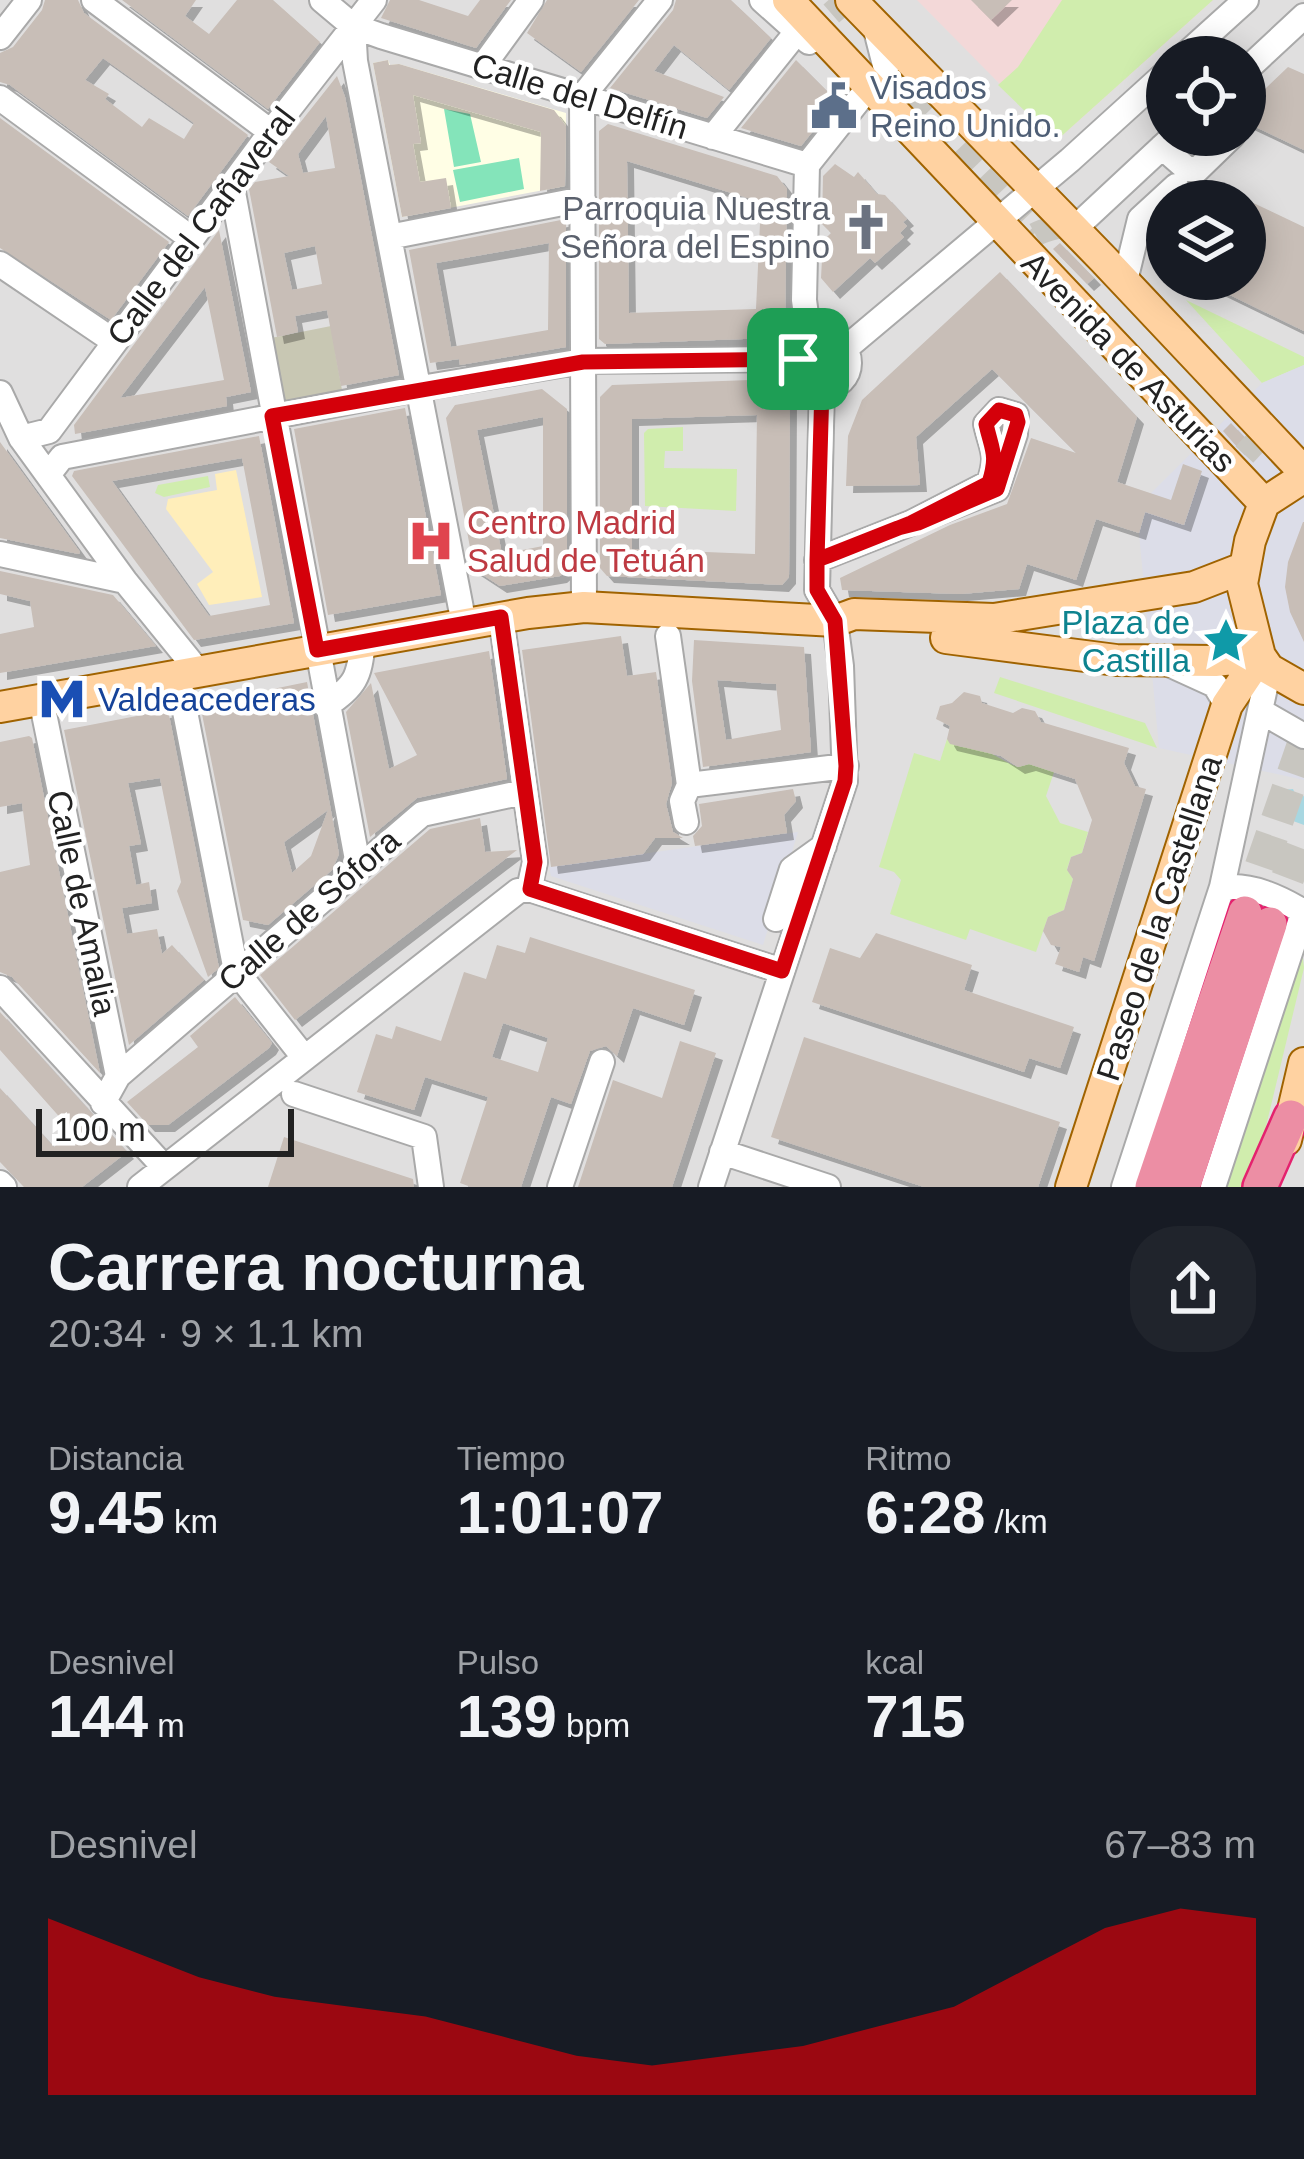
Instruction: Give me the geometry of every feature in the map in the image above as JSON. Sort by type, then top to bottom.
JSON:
[{"type":"highway","name":"Paseo de la Castellana","points":[[1152,1187],[1245,908]]},
{"type":"highway","name":"Paseo de la Castellana","points":[[1183,1187],[1245,908]]},
{"type":"highway","points":[[1260,1187],[1291,1117]]},
{"type":"main road","name":"Avenida de Asturias","points":[[788,0],[810,36],[859,77],[1264,503]]},
{"type":"main road","name":"Avenida de Asturias","points":[[850,0],[872,11],[1304,475]]},
{"type":"main road","points":[[1264,662],[1243,600],[1243,568],[1264,503],[1304,475]]},
{"type":"main road","points":[[0,707],[501,617],[584,607],[835,621],[854,614],[994,619],[1194,586],[1243,568]]},
{"type":"main road","points":[[835,621],[852,631],[994,641],[1116,660],[1264,662],[1304,689]]},
{"type":"main road","name":"Paseo de la Castellana","points":[[1071,1187],[1227,705],[1264,662]]},
{"type":"main road","points":[[1275,1187],[1304,1064]]},
{"type":"street","points":[[0,38],[29,0]]},
{"type":"street","points":[[94,0],[271,132]]},
{"type":"street","points":[[322,0],[353,26],[355,61],[464,624]]},
{"type":"street","name":"Calle del Cañaveral","points":[[50,431],[374,0]]},
{"type":"street","points":[[483,66],[531,0]]},
{"type":"street","points":[[584,607],[582,97],[660,0]]},
{"type":"street","name":"Avenida de Asturias","points":[[762,0],[810,36]]},
{"type":"street","points":[[1207,36],[1246,0]]},
{"type":"street","points":[[713,137],[810,36],[886,69],[872,11]]},
{"type":"street","points":[[1266,51],[1304,16]]},
{"type":"street","name":"Calle del Delfín","points":[[353,26],[807,165]]},
{"type":"street","points":[[55,466],[272,416],[583,362],[804,352],[834,340],[846,348],[850,360],[837,382],[808,386],[802,377],[804,352],[807,165],[859,77]]},
{"type":"street","points":[[1033,188],[1146,91]]},
{"type":"street","points":[[0,98],[192,239]]},
{"type":"street","points":[[1074,229],[1153,156]]},
{"type":"street","points":[[1178,156],[1186,168],[1197,170],[1211,156]]},
{"type":"street","points":[[232,187],[358,865]]},
{"type":"street","name":"Avenida de Asturias","points":[[994,221],[1033,188]]},
{"type":"street","points":[[389,237],[583,199]]},
{"type":"street","points":[[1124,281],[1140,219],[1146,214]]},
{"type":"street","points":[[846,348],[994,221]]},
{"type":"street","points":[[0,264],[115,342]]},
{"type":"street","points":[[711,1187],[846,766],[835,621],[817,590],[822,387]]},
{"type":"street","points":[[0,393],[11,426],[55,466],[188,674],[236,971],[304,1056]]},
{"type":"street","points":[[817,560],[911,523],[997,489],[1016,434],[1016,415],[999,410],[986,424],[995,447],[989,483],[911,523]]},
{"type":"street","points":[[11,426],[50,431],[47,444],[55,466]]},
{"type":"street","points":[[0,554],[125,581]]},
{"type":"street","points":[[501,617],[535,862],[530,889]]},
{"type":"street","points":[[668,636],[689,785],[682,801],[688,833]]},
{"type":"street","points":[[326,706],[349,689],[359,674],[363,642]]},
{"type":"street","points":[[1161,662],[1215,685],[1227,705]]},
{"type":"street","name":"Paseo de la Castellana","points":[[1124,1187],[1245,908],[1249,769],[1262,712],[1264,662]]},
{"type":"street","name":"Calle de Amalia","points":[[41,699],[118,1076]]},
{"type":"street","points":[[1262,712],[1304,736]]},
{"type":"street","points":[[689,785],[846,766]]},
{"type":"street","points":[[1109,1187],[1222,832],[1239,782],[1249,769]]},
{"type":"street","name":"Calle de Sófora","points":[[118,1076],[358,865],[428,811],[524,792]]},
{"type":"street","points":[[776,919],[792,869],[824,846]]},
{"type":"street","name":"Paseo de la Castellana","points":[[1213,1187],[1304,911],[1264,893],[1229,886],[1245,908]]},
{"type":"street","points":[[140,1187],[288,1084],[304,1056],[518,892],[530,889],[782,971]]},
{"type":"street","points":[[0,988],[164,1167]]},
{"type":"street","points":[[560,1187],[602,1062]]},
{"type":"street","points":[[104,1103],[118,1076]]},
{"type":"street","points":[[288,1084],[375,1104]]},
{"type":"street","points":[[288,1084],[424,1137],[431,1187]]},
{"type":"street","points":[[722,1152],[828,1187]]},
{"type":"shaded area","points":[[0,0],[1304,0],[1304,1187],[0,1187]]},
{"type":"shaded area","points":[[917,0],[1213,0],[1173,36],[1146,36],[1146,60],[1056,141]]},
{"type":"shaded area","points":[[388,60],[390,65],[566,113],[565,186],[402,217],[373,63]]},
{"type":"shaded area","points":[[366,319],[335,351],[342,390],[283,401],[271,338]]},
{"type":"shaded area","name":"Plaza de Castilla","points":[[1304,365],[1304,780],[1159,748],[1139,533],[1151,493],[1262,383]]},
{"type":"shaded area","points":[[798,832],[763,945],[551,876],[549,867]]},
{"type":"green space","points":[[1062,0],[1213,0],[1173,36],[1146,36],[1146,60],[1056,141],[998,85],[1018,67]]},
{"type":"green space","points":[[444,109],[470,114],[481,162],[454,167]]},
{"type":"green space","points":[[519,158],[524,189],[460,202],[453,170]]},
{"type":"green space","points":[[1186,300],[1304,357],[1304,365],[1262,383]]},
{"type":"green space","points":[[683,427],[683,451],[665,451],[664,468],[737,469],[736,511],[645,506],[644,433]]},
{"type":"green space","points":[[208,476],[210,487],[164,497],[155,493],[158,485]]},
{"type":"green space","points":[[1000,677],[1145,723],[1157,748],[994,693]]},
{"type":"green space","points":[[947,739],[1018,767],[1029,764],[1054,772],[1046,796],[1060,823],[1088,832],[1082,853],[1071,857],[1067,869],[1073,879],[1064,910],[1048,917],[1036,952],[970,929],[966,940],[890,914],[901,880],[879,867],[914,753],[940,761]]},
{"type":"green space","points":[[1301,941],[1304,968],[1262,1143],[1246,1187],[1219,1187]]},
{"type":"sand","points":[[236,470],[262,597],[209,605],[197,584],[213,572],[166,509],[168,499],[217,490],[215,474]]},
{"type":"water","points":[[1293,789],[1297,798],[1304,796],[1304,825],[1274,814],[1287,799],[1283,790]]},
{"type":"building","points":[[45,0],[78,0],[84,13],[248,135],[188,216],[0,82],[0,53],[13,47]],"holes":[[[103,58],[194,123],[184,139],[149,118],[142,127],[105,99],[109,94],[85,80]]]},
{"type":"building","points":[[122,0],[196,0],[185,16],[209,34],[237,0],[273,0],[320,42],[268,109]]},
{"type":"building","points":[[390,0],[419,0],[468,16],[480,0],[511,0],[476,48],[381,18]]},
{"type":"building","points":[[547,0],[639,0],[581,72],[527,33]]},
{"type":"building","points":[[676,0],[731,0],[771,38],[729,90],[674,45],[654,71],[724,97],[707,118],[610,88],[673,10]]},
{"type":"building","points":[[971,0],[1012,0],[991,20]]},
{"type":"building","points":[[388,60],[389,65],[554,110],[566,126],[565,186],[540,191],[541,132],[413,95],[421,143],[413,144],[420,182],[446,178],[451,208],[402,217],[373,63]]},
{"type":"building","points":[[796,60],[837,101],[801,146],[741,128]]},
{"type":"building","points":[[1288,67],[1304,74],[1304,150],[1266,132],[1266,88]]},
{"type":"building","points":[[337,76],[399,375],[341,386],[327,310],[295,316],[298,332],[277,337],[249,189],[255,182],[289,176],[269,162]],"holes":[[[326,116],[335,168],[303,173],[298,154]],[[315,246],[322,284],[292,290],[284,253]]]},
{"type":"building","points":[[0,118],[169,242],[111,320],[0,248]]},
{"type":"building","points":[[608,124],[777,176],[787,189],[785,328],[773,338],[605,344],[599,339],[599,131]],"holes":[[[627,161],[761,202],[756,309],[629,313]]]},
{"type":"building","name":"Parroquia Nuestra Señora del Espino","points":[[835,164],[854,177],[858,172],[877,194],[885,195],[907,219],[903,222],[907,226],[900,233],[904,237],[875,263],[870,258],[833,292],[821,278],[823,241],[831,233],[822,224],[823,176]]},
{"type":"building","points":[[1266,209],[1304,227],[1304,331],[1240,300],[1266,300]]},
{"type":"building","points":[[566,219],[566,347],[460,365],[459,359],[430,363],[409,250]],"holes":[[[549,243],[548,330],[451,347],[436,263]]]},
{"type":"building","points":[[219,230],[251,392],[226,397],[227,406],[75,434],[74,425]],"holes":[[[205,287],[224,380],[120,398]]]},
{"type":"building","points":[[1060,243],[1094,278],[1087,284],[1053,249]]},
{"type":"building","points":[[1000,272],[1137,417],[1117,482],[1171,500],[1183,464],[1202,471],[1184,525],[1145,512],[1139,533],[1096,519],[1076,580],[1027,564],[1019,589],[961,594],[842,590],[840,578],[950,525],[1007,504],[1031,438],[1076,453],[992,369],[916,437],[920,485],[846,486],[848,436],[862,400]]},
{"type":"building","points":[[777,379],[790,392],[789,577],[782,585],[607,576],[600,568],[600,397],[612,385]],"holes":[[[757,415],[755,554],[632,549],[632,419]]]},
{"type":"building","points":[[542,389],[567,409],[567,570],[560,576],[500,586],[474,569],[446,418],[455,405]],"holes":[[[543,417],[543,546],[502,554],[477,430]]]},
{"type":"building","points":[[405,408],[441,595],[328,615],[294,429]]},
{"type":"building","points":[[1231,423],[1247,440],[1244,446],[1238,448],[1223,431]]},
{"type":"building","points":[[259,436],[294,623],[194,640],[72,476],[74,471]],"holes":[[[242,458],[270,605],[209,616],[112,481]]]},
{"type":"building","points":[[0,442],[80,552],[79,554],[0,538]]},
{"type":"building","points":[[1303,522],[1304,642],[1285,587],[1288,562]]},
{"type":"building","points":[[0,571],[113,595],[156,646],[0,673],[0,634],[34,627],[30,601],[0,594]]},
{"type":"building","points":[[621,636],[627,676],[656,672],[672,783],[666,804],[673,832],[683,838],[655,838],[643,854],[551,867],[522,650]]},
{"type":"building","points":[[694,640],[804,647],[811,752],[703,767],[692,681]],"holes":[[[717,680],[776,684],[781,730],[726,740]]]},
{"type":"building","points":[[489,651],[507,779],[417,798],[370,837],[346,712],[371,683],[389,769],[417,755],[374,673]]},
{"type":"building","points":[[307,682],[339,854],[332,870],[268,925],[243,920],[200,704]],"holes":[[[328,810],[311,856],[292,873],[284,842]]]},
{"type":"building","points":[[964,692],[1013,713],[1022,708],[1035,711],[1041,722],[1129,748],[1124,763],[1135,786],[1146,789],[1094,961],[1083,957],[1079,972],[1055,964],[1061,947],[1051,945],[1043,931],[1048,917],[1064,910],[1073,879],[1067,870],[1071,857],[1082,853],[1092,820],[1075,779],[1029,764],[1018,767],[1001,756],[950,744],[950,726],[936,719],[940,706]]},
{"type":"building","points":[[168,710],[219,968],[208,977],[177,891],[181,882],[160,778],[128,783],[141,844],[129,846],[136,885],[149,882],[152,903],[122,908],[127,934],[157,929],[162,954],[172,945],[204,980],[129,1045],[64,730]]},
{"type":"building","points":[[29,736],[100,1073],[12,977],[0,972],[0,872],[30,865],[22,803],[0,807],[0,742]]},
{"type":"building","points":[[793,789],[796,801],[784,815],[787,833],[695,846],[693,836],[702,826],[699,804]]},
{"type":"building","points":[[480,818],[485,852],[517,850],[295,1020],[260,975],[430,829]]},
{"type":"building","points":[[876,933],[972,965],[964,990],[1074,1027],[1060,1068],[1029,1058],[1024,1072],[812,1002],[830,948],[860,958]]},
{"type":"building","points":[[530,937],[695,990],[684,1025],[633,1008],[617,1056],[606,1046],[590,1051],[571,1104],[551,1097],[521,1187],[471,1187],[460,1183],[488,1097],[425,1077],[414,1110],[357,1092],[376,1034],[392,1039],[396,1026],[441,1041],[464,972],[486,979],[497,945],[525,953]],"holes":[[[503,1023],[548,1038],[538,1072],[492,1057]]]},
{"type":"building","points":[[235,997],[272,1043],[269,1048],[168,1125],[148,1125],[127,1102],[198,1047],[190,1036]]},
{"type":"building","points":[[0,1012],[127,1152],[82,1187],[24,1187],[0,1162],[0,1088],[54,1147],[72,1131],[0,1050]]},
{"type":"building","points":[[804,1037],[1060,1122],[1038,1187],[924,1187],[771,1137]]},
{"type":"building","points":[[680,1041],[716,1053],[672,1187],[578,1187],[613,1080],[662,1098]]},
{"type":"building","points":[[284,1137],[413,1179],[414,1187],[268,1187]]},
{"type":"tunnel","points":[[830,39],[818,25],[847,0]]},
{"type":"tunnel","points":[[886,69],[1039,229]]},
{"type":"tunnel","points":[[1039,259],[1024,243],[1080,218]]},
{"type":"tunnel","points":[[1220,453],[1233,467],[1269,428],[1260,419]]},
{"type":"tunnel","points":[[1245,913],[1304,743]]},
{"type":"tunnel","points":[[1270,924],[1304,835]]},
{"type":"place","name":"Visados Reino Unido.","points":[[834,106]]},
{"type":"place","name":"Parroquia Nuestra Señora del Espino","points":[[866,227]]},
{"type":"place","name":"Centro Madrid Salud de Tetuán","points":[[431,541]]},
{"type":"place","name":"Plaza de Castilla","points":[[1226,641]]},
{"type":"place","name":"Valdeacederas","points":[[62,699]]},
{"type":"route","points":[[798,359],[583,362],[272,416],[317,650],[501,617],[535,862],[530,889],[782,971],[845,781],[841,666],[835,621],[817,590],[817,560],[911,523],[989,483],[995,447],[988,434],[988,419],[1007,410],[1018,422],[997,489],[918,523],[817,560],[822,387],[808,386],[798,359]]}]
